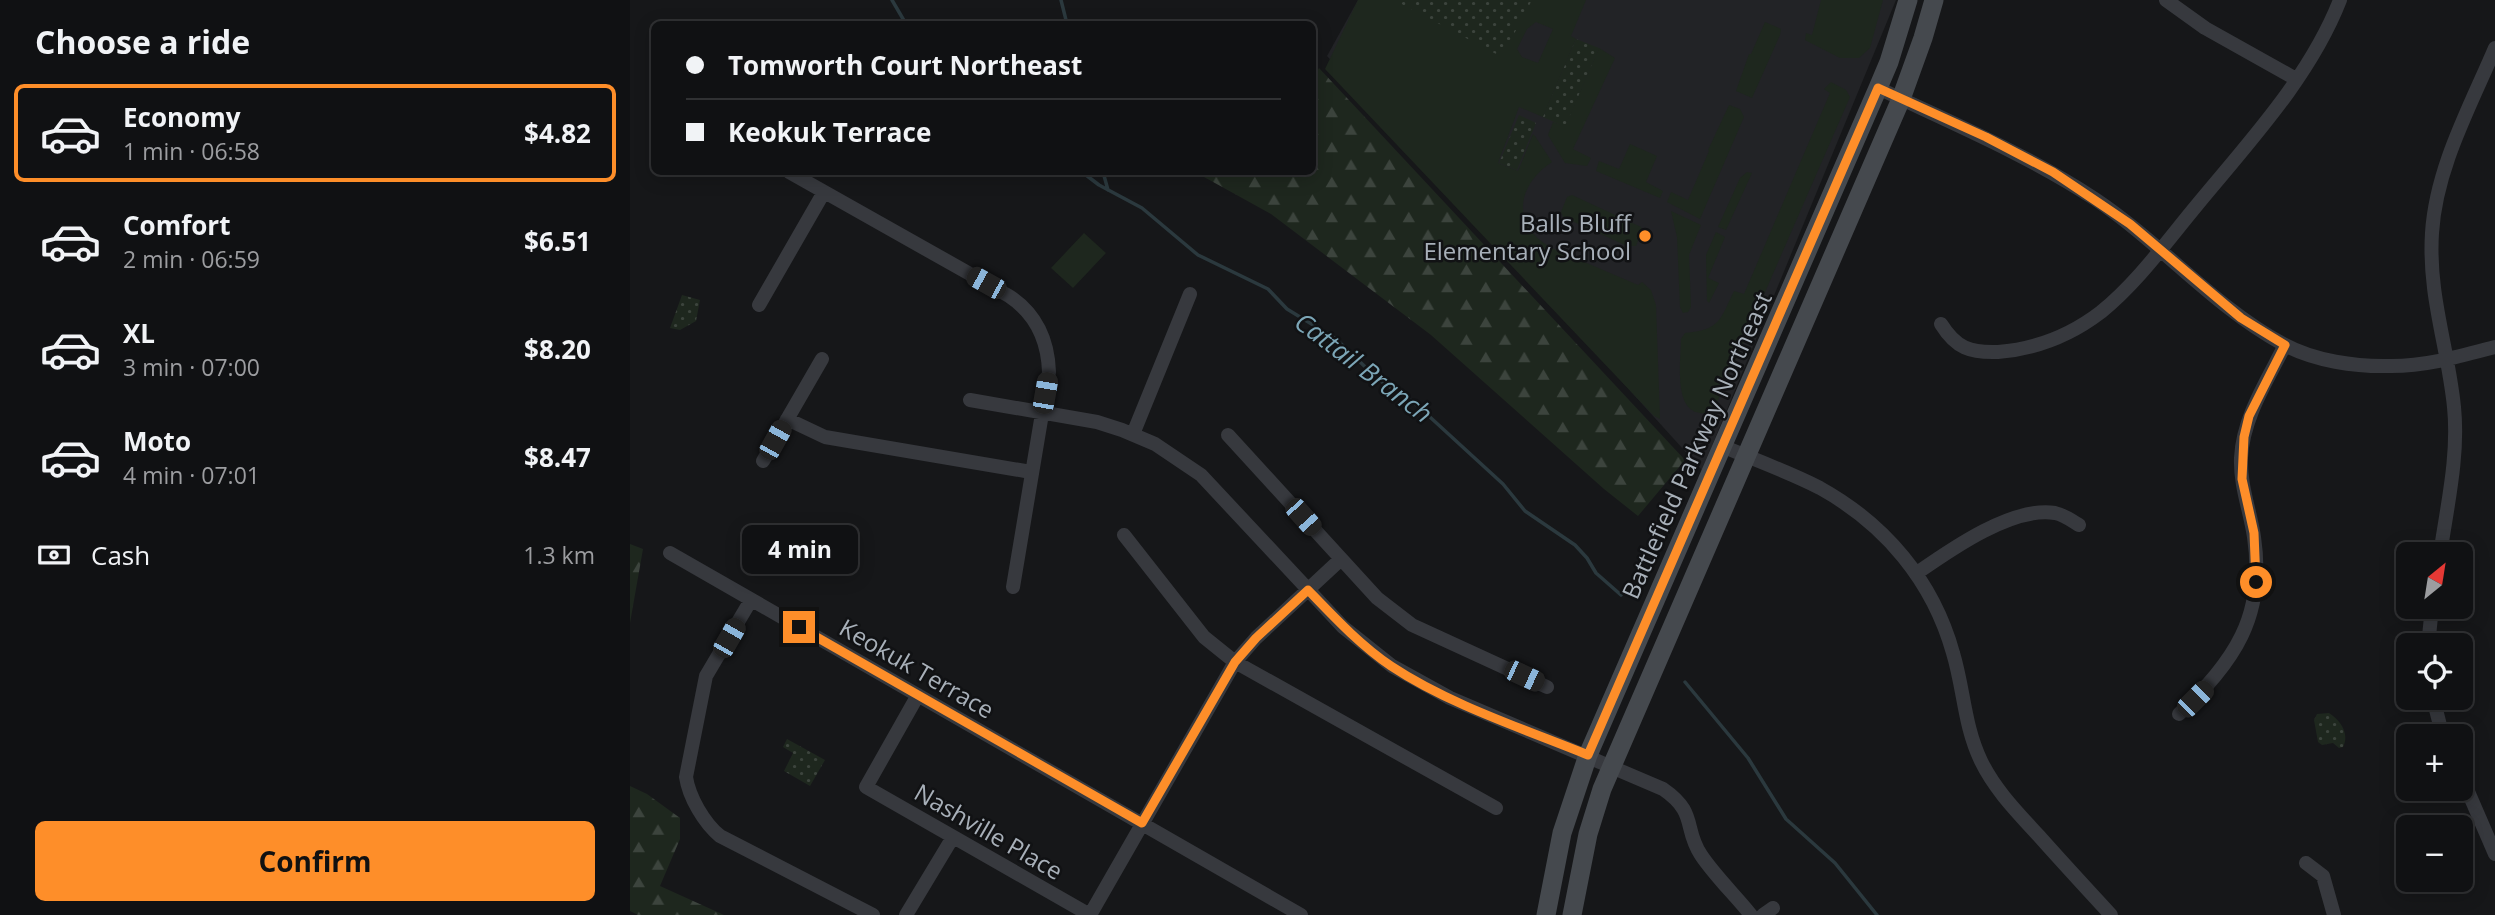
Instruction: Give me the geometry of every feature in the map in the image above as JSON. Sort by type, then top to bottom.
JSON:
[{"type":"main road","name":"Battlefield Parkway Northeast","points":[[1546,915],[1562,833],[1588,755],[1878,88],[1908,0]]},
{"type":"main road","name":"Battlefield Parkway Northeast","points":[[1572,915],[1588,834],[1612,766],[1901,99],[1934,0]]},
{"type":"street","points":[[2166,0],[2205,28],[2296,79]]},
{"type":"street","points":[[1941,324],[1951,340],[1971,351],[2012,351],[2035,346],[2070,332],[2102,311],[2161,249],[2259,129],[2296,79],[2340,0]]},
{"type":"street","points":[[2442,542],[2455,456],[2455,430],[2454,404],[2434,298],[2431,265],[2436,202],[2453,145],[2495,48]]},
{"type":"street","points":[[1878,88],[1986,137],[2053,172],[2130,224],[2241,318],[2285,345],[2330,360],[2364,365],[2405,365],[2495,347]]},
{"type":"street","points":[[794,175],[1009,296],[1029,312],[1044,339],[1049,372],[1013,587]]},
{"type":"street","points":[[760,304],[824,192]]},
{"type":"street","points":[[1133,434],[1190,294]]},
{"type":"street","points":[[2179,714],[2210,684],[2228,660],[2246,625],[2256,582],[2257,558],[2242,479],[2244,437],[2249,416],[2285,345]]},
{"type":"street","points":[[763,461],[822,359]]},
{"type":"street","points":[[970,400],[1097,422],[1133,434],[1179,458],[1201,475],[1308,590],[1367,648],[1420,683],[1588,755],[1674,796],[1689,817],[1694,843],[1702,857],[1751,915]]},
{"type":"street","points":[[788,419],[825,437],[1031,472]]},
{"type":"street","points":[[1228,435],[1377,598],[1412,625],[1546,687]]},
{"type":"street","points":[[1723,446],[1818,487],[1847,504],[1891,541],[1917,573],[1944,625],[1954,655],[1971,738],[1987,772],[2008,803],[2111,915]]},
{"type":"street","points":[[1917,573],[1968,538],[2014,519],[2041,512],[2054,513],[2079,525]]},
{"type":"street","points":[[1124,535],[1204,637],[1235,662],[1496,808]]},
{"type":"street","name":"Keokuk Terrace","points":[[670,553],[1301,915]]},
{"type":"street","points":[[1090,915],[1235,662],[1256,638],[1341,559]]},
{"type":"street","points":[[751,600],[706,676],[685,777],[687,787],[712,829],[720,836],[873,915]]},
{"type":"street","name":"Nashville Place","points":[[918,695],[866,787],[1090,915]]},
{"type":"street","points":[[2472,801],[2495,854]]},
{"type":"street","points":[[906,915],[953,837]]},
{"type":"street","points":[[2306,863],[2323,876],[2334,915]]},
{"type":"shaded area","name":"Balls Bluff Elementary School","points":[[1358,0],[1896,0],[1702,470],[1327,56]]},
{"type":"green space","points":[[1358,0],[1586,0],[1571,36],[1576,39],[1543,117],[1519,107],[1498,163],[1518,171],[1533,134],[1552,162],[1530,183],[1525,195],[1525,219],[1531,230],[1554,249],[1638,285],[1642,282],[1651,290],[1656,305],[1660,419],[1654,416],[1325,69]],"holes":[[[1536,22],[1553,29],[1538,63],[1522,57],[1517,49],[1527,29]]]},
{"type":"green space","points":[[1394,0],[1532,0],[1503,55],[1498,55]]},
{"type":"green space","points":[[1821,0],[1883,0],[1870,48],[1859,58],[1840,58],[1805,40],[1806,33],[1812,35]]},
{"type":"green space","points":[[1765,22],[1781,29],[1780,35],[1752,98],[1736,91],[1749,54]]},
{"type":"green space","points":[[1576,39],[1599,48],[1565,127],[1543,117]]},
{"type":"green space","points":[[1599,48],[1615,58],[1573,149],[1591,158],[1587,166],[1565,163],[1548,135],[1553,122],[1565,126]]},
{"type":"green space","points":[[1319,68],[1685,460],[1638,516],[1431,335],[1271,214],[1200,175],[1316,175],[1316,73]]},
{"type":"green space","points":[[1831,82],[1846,90],[1850,97],[1715,407],[1705,413],[1691,410],[1682,394],[1680,383],[1681,339],[1685,333],[1697,332],[1717,322],[1734,291],[1744,294],[1830,93],[1824,89]]},
{"type":"green space","points":[[1729,105],[1740,109],[1744,117],[1700,219],[1667,202],[1671,192],[1688,200]]},
{"type":"green space","points":[[1519,115],[1536,123],[1517,170],[1499,163]]},
{"type":"green space","points":[[1630,144],[1657,156],[1646,182],[1663,191],[1660,198],[1596,171],[1599,161],[1619,169]]},
{"type":"green space","points":[[1747,172],[1752,173],[1726,230],[1718,227],[1740,178]]},
{"type":"green space","points":[[1572,195],[1641,227],[1636,246],[1627,246],[1563,217],[1561,212],[1567,197]]},
{"type":"green space","points":[[1671,211],[1701,225],[1689,255],[1691,307],[1688,312],[1683,313],[1680,307],[1677,237]]},
{"type":"green space","points":[[1716,232],[1725,237],[1708,278],[1719,283],[1709,303],[1706,255]]},
{"type":"green space","points":[[1084,233],[1106,253],[1073,288],[1051,268]]},
{"type":"green space","points":[[682,295],[700,300],[696,321],[680,330],[670,328]]},
{"type":"green space","points":[[630,544],[643,549],[630,623]]},
{"type":"green space","points":[[2329,713],[2343,727],[2343,747],[2339,748],[2333,743],[2322,745],[2318,742],[2314,720],[2317,714]]},
{"type":"green space","points":[[787,739],[825,760],[810,786],[784,771],[793,753],[783,747]]},
{"type":"green space","points":[[630,786],[647,794],[680,818],[680,839],[660,886],[724,915],[638,915],[630,911]]},
{"type":"waterway","name":"Cattail Branch","points":[[892,0],[904,21]]},
{"type":"waterway","points":[[1061,0],[1066,21]]},
{"type":"waterway","name":"Cattail Branch","points":[[1086,175],[1142,208],[1198,255],[1268,289],[1287,309],[1336,339],[1379,380],[1412,401],[1431,418],[1503,484],[1525,511],[1575,545],[1596,573],[1621,595]]},
{"type":"waterway","points":[[1104,175],[1108,190]]},
{"type":"waterway","name":"Cattail Branch","points":[[1685,682],[1748,758],[1786,819],[1835,863],[1877,915]]},
{"type":"place","name":"Balls Bluff Elementary School","points":[[1645,236]]},
{"type":"route","points":[[799,627],[1142,823],[1235,662],[1256,638],[1308,590],[1367,648],[1420,683],[1588,755],[1878,88],[1986,137],[2053,172],[2130,224],[2241,318],[2285,345],[2249,416],[2241,459],[2245,500],[2254,533],[2256,582]]}]
